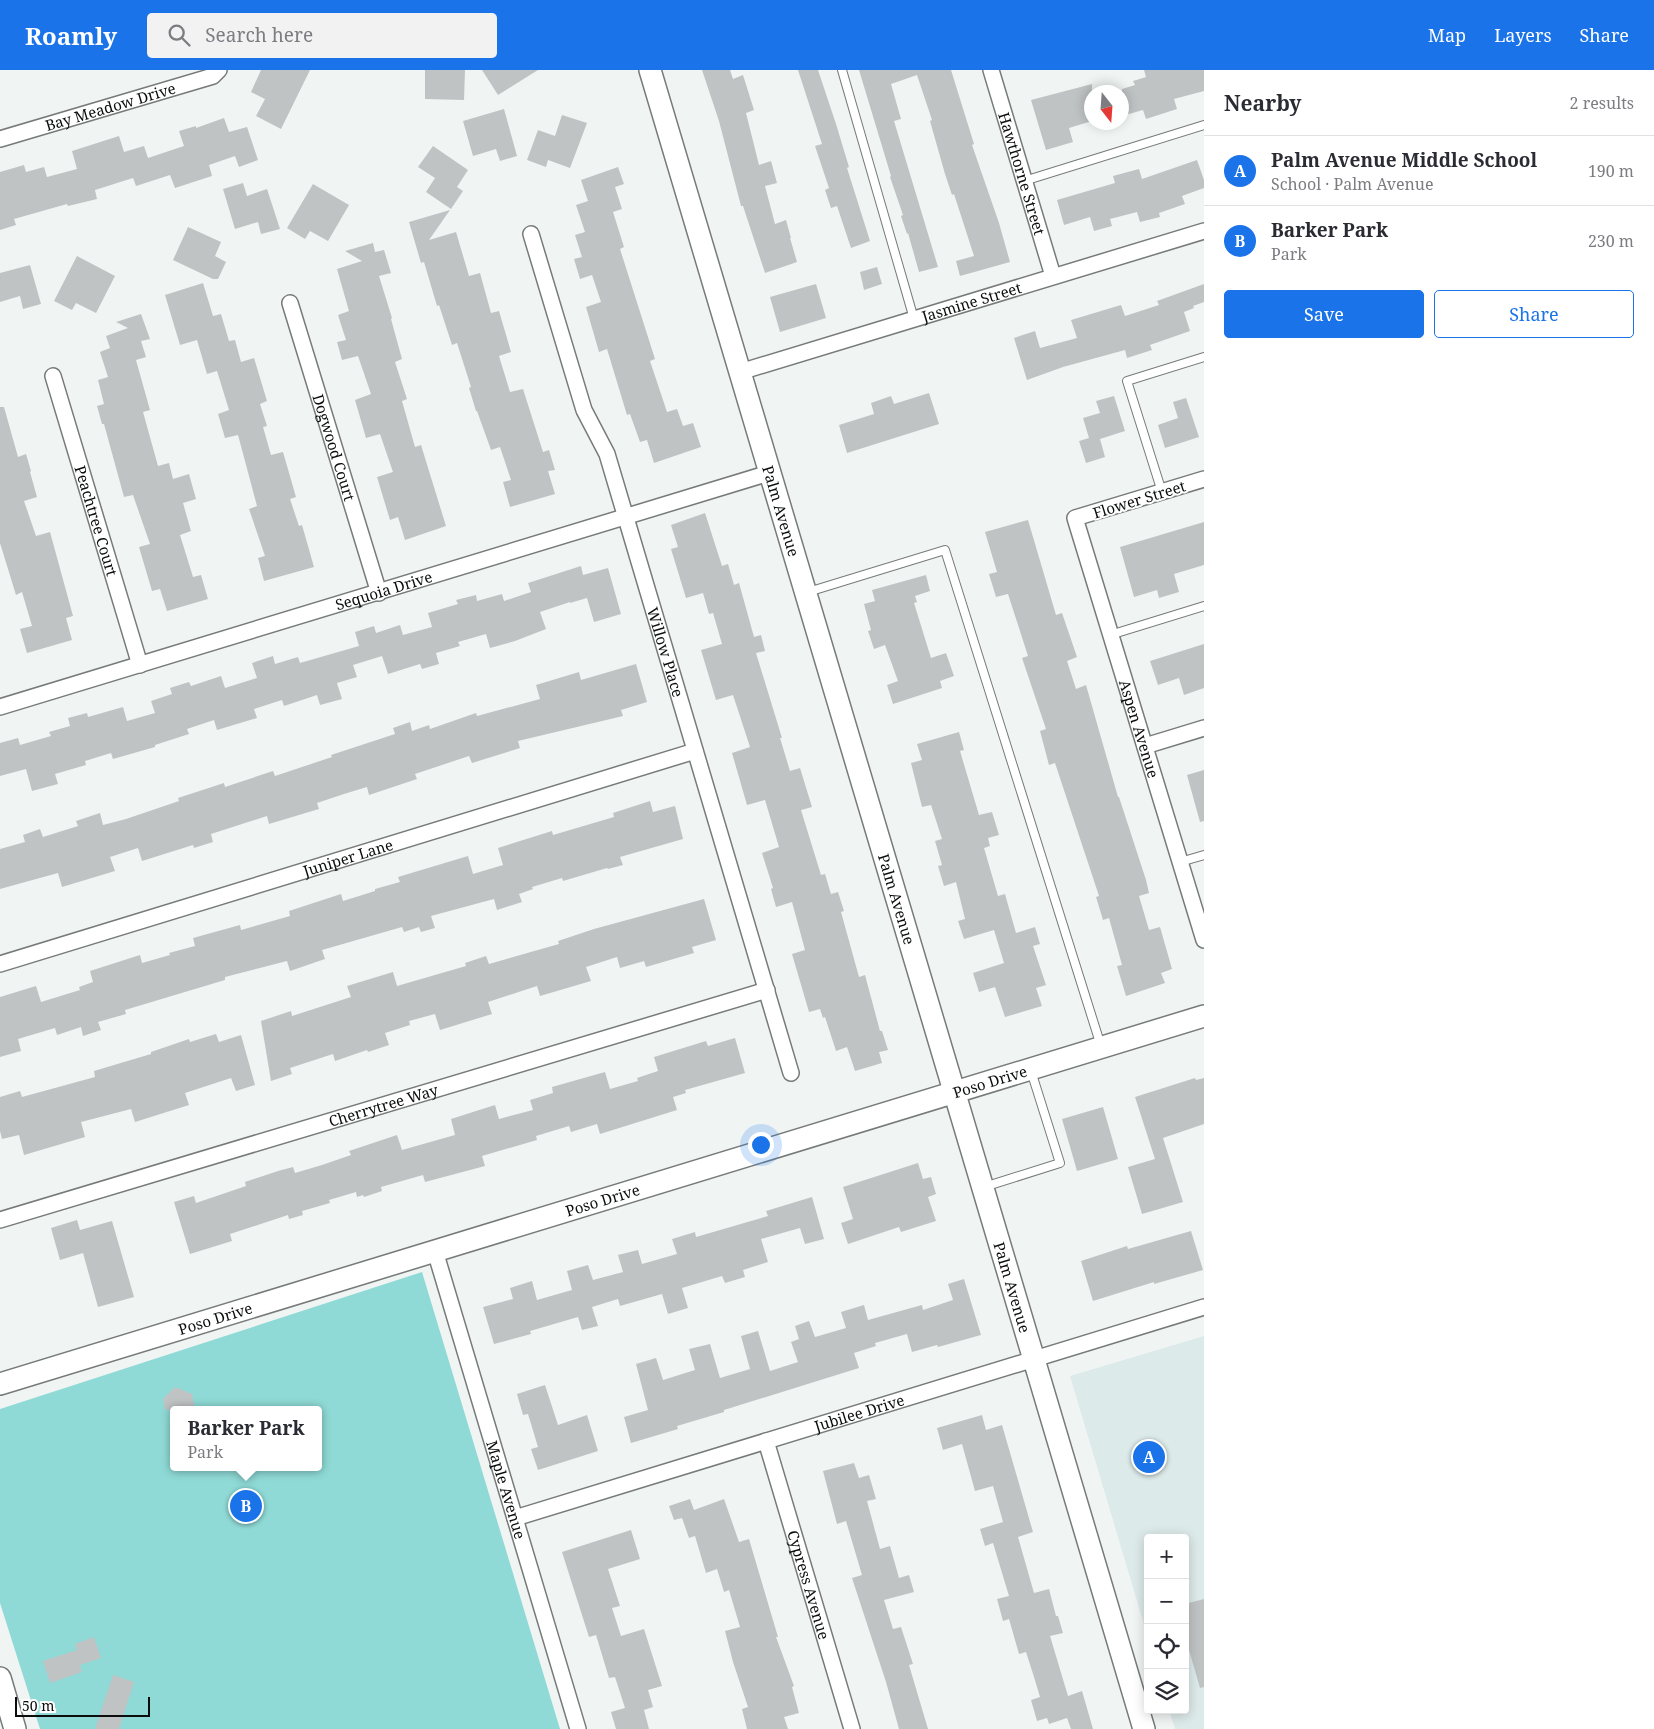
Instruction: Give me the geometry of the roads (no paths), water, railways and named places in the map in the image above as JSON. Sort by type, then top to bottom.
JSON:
[{"type":"main road","name":"Palm Avenue","points":[[650,70],[804,593],[1144,1729]]},
{"type":"main road","name":"Poso Drive","points":[[0,1384],[1204,1016]]},
{"type":"main road","points":[[0,1678],[15,1729]]},
{"type":"street","name":"Bay Meadow Drive","points":[[0,139],[213,76],[219,70]]},
{"type":"street","name":"Hawthorne Street","points":[[993,71],[1053,276]]},
{"type":"street","name":"Jasmine Street","points":[[740,372],[1204,232]]},
{"type":"street","name":"Willow Place","points":[[531,234],[584,410],[607,454],[791,1073]]},
{"type":"street","name":"Dogwood Court","points":[[290,303],[379,593]]},
{"type":"street","name":"Peachtree Court","points":[[52,376],[140,665]]},
{"type":"street","name":"Sequoia Drive","points":[[0,706],[379,593],[769,473]]},
{"type":"street","name":"Flower Street","points":[[1075,518],[1204,479]]},
{"type":"street","name":"Aspen Avenue","points":[[1075,518],[1204,940]]},
{"type":"street","points":[[1144,746],[1204,728]]},
{"type":"street","name":"Juniper Lane","points":[[0,964],[695,751]]},
{"type":"street","name":"Cherrytree Way","points":[[0,1220],[767,990]]},
{"type":"street","name":"Maple Avenue","points":[[435,1251],[578,1729]]},
{"type":"street","name":"Jubilee Drive","points":[[515,1518],[1204,1307]]},
{"type":"street","name":"Cypress Avenue","points":[[766,1441],[852,1729]]},
{"type":"lane","points":[[842,70],[914,319]]},
{"type":"lane","points":[[1024,181],[1204,125]]},
{"type":"lane","points":[[1162,492],[1127,380],[1204,357]]},
{"type":"lane","points":[[804,593],[946,550],[1102,1048]]},
{"type":"lane","points":[[1110,635],[1204,606]]},
{"type":"lane","points":[[1180,862],[1204,855]]},
{"type":"lane","points":[[982,1187],[1060,1164],[1031,1070]]},
{"type":"place","name":"Palm Avenue Middle School","points":[[1149,1457]]},
{"type":"place","name":"Barker Park","points":[[246,1506]]}]
